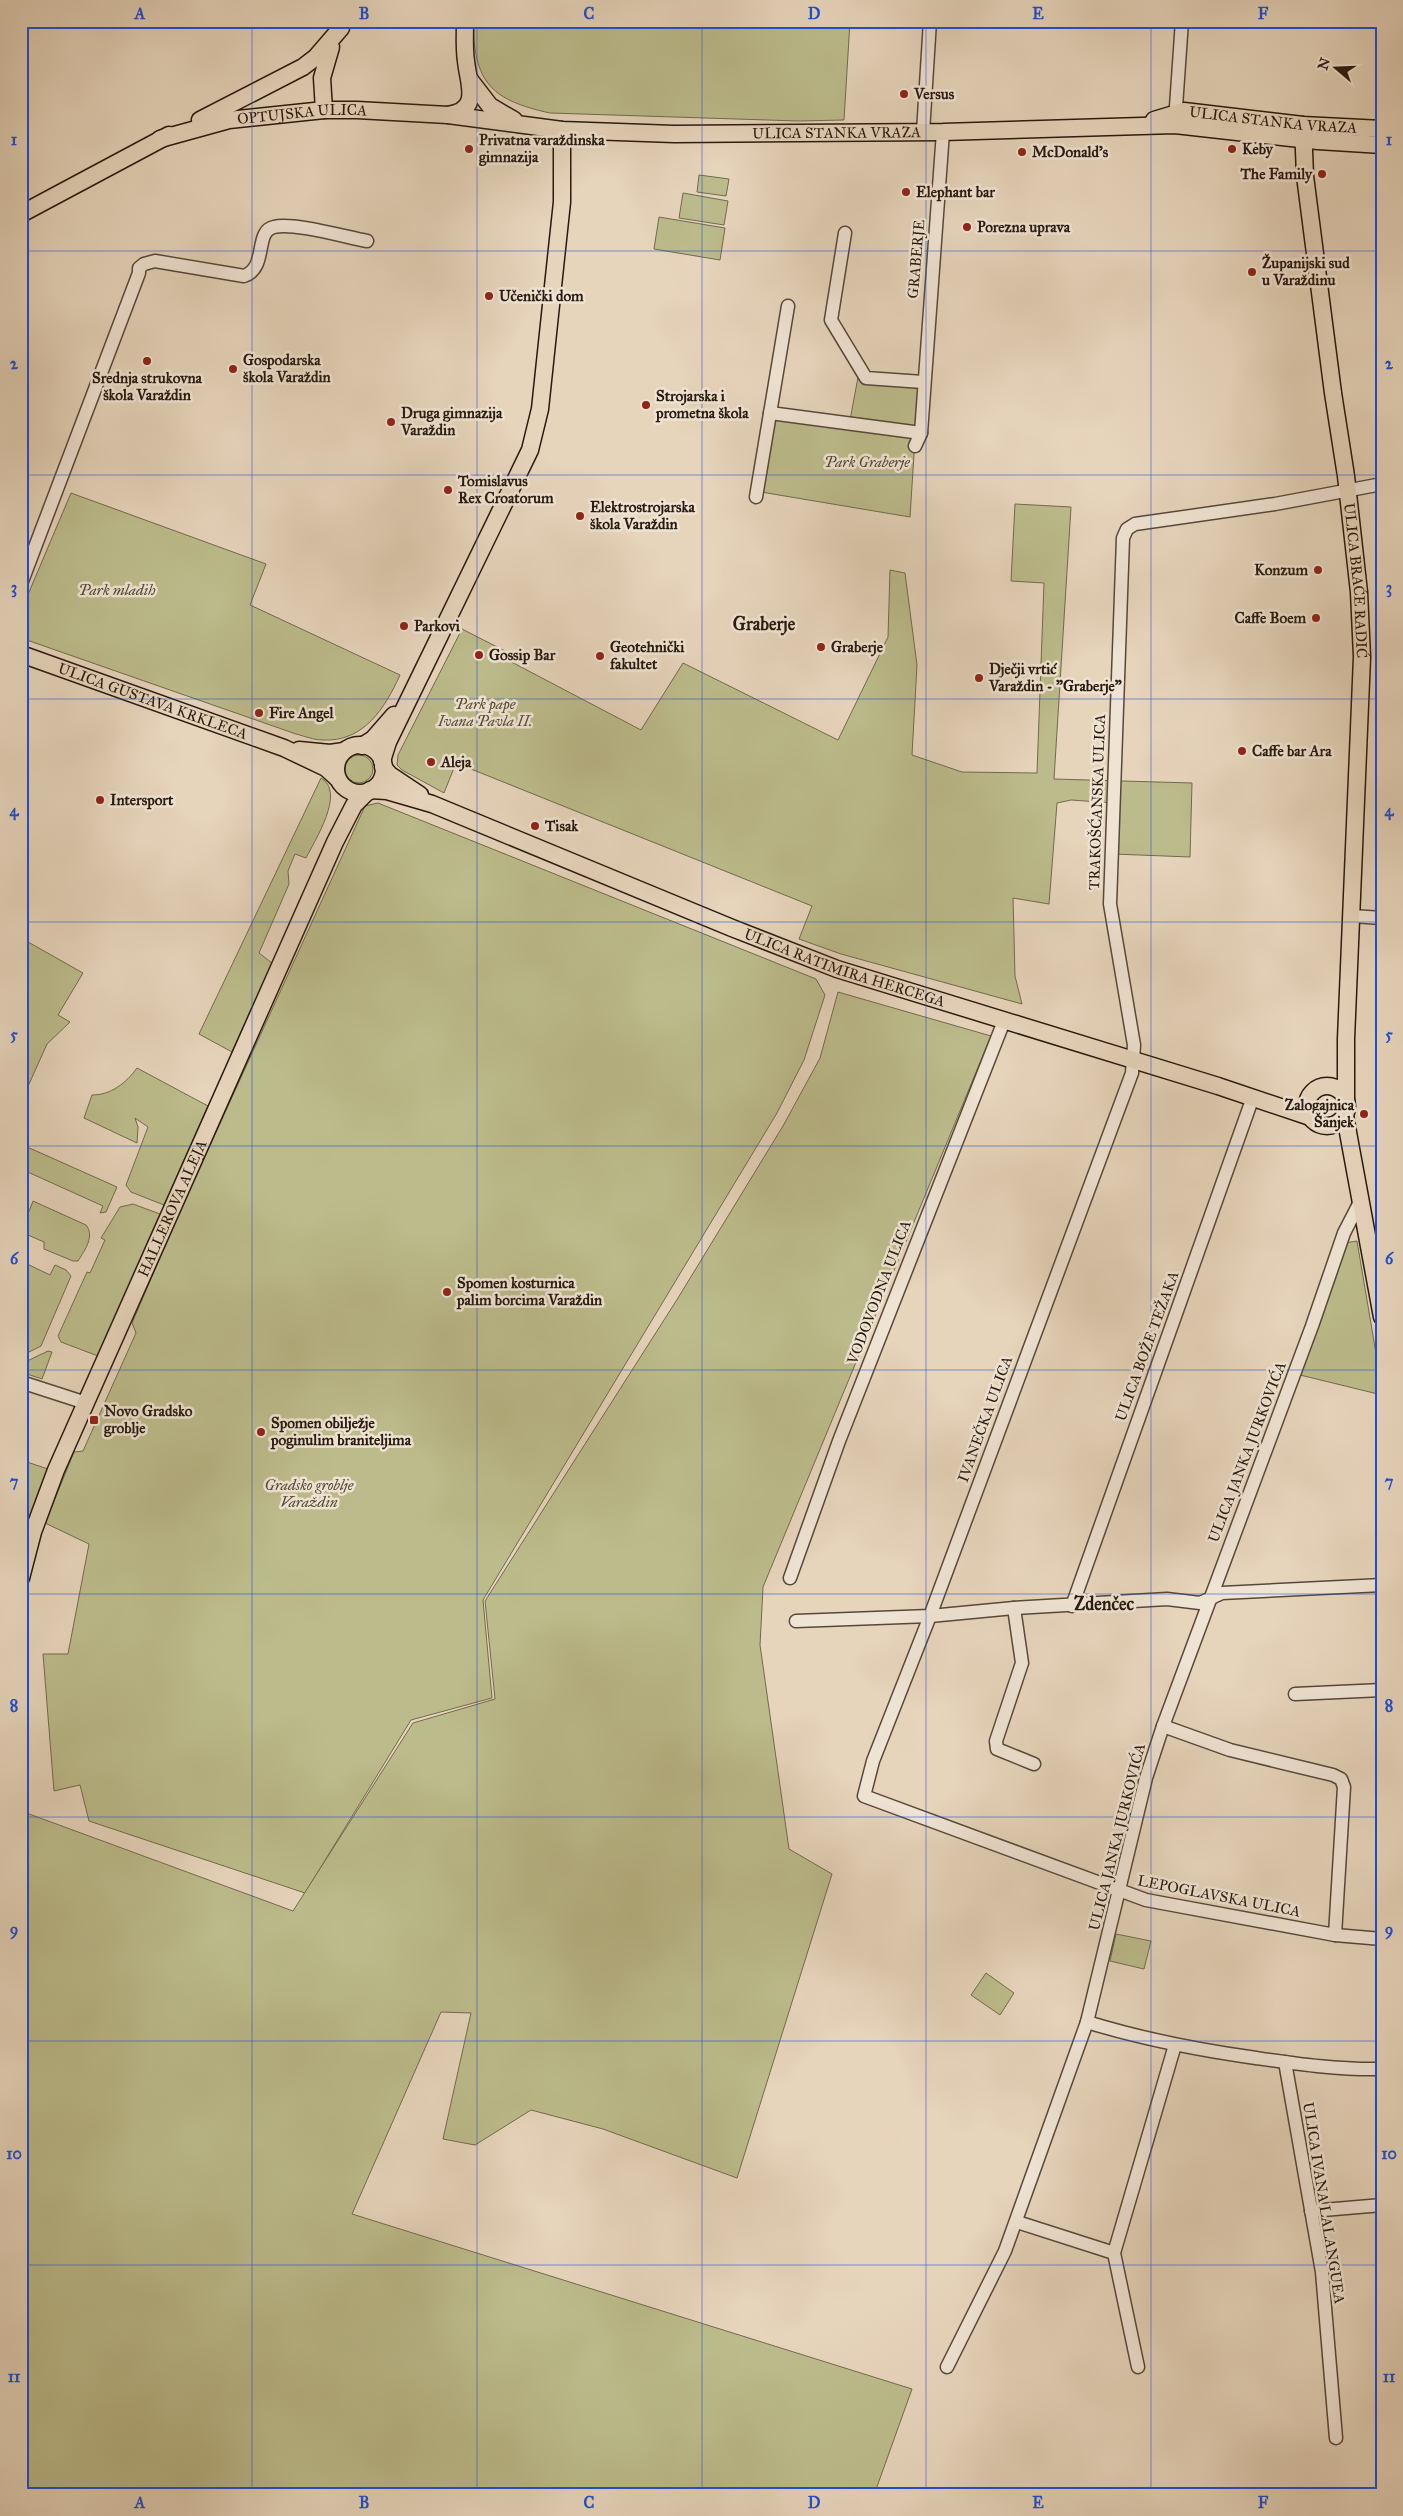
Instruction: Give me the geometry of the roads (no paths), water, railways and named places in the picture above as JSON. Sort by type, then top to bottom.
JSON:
[{"type":"main road","points":[[448,115],[461,111],[472,92],[468,75],[465,21]]},
{"type":"main road","points":[[324,110],[323,68],[329,49],[343,25]]},
{"type":"main road","name":"OPTUJSKA ULICA","points":[[21,214],[160,139],[303,68],[316,57],[343,25]]},
{"type":"main road","name":"ULICA STANKA VRAZA","points":[[468,75],[475,88],[490,106],[508,118],[537,128]]},
{"type":"main road","name":"OPTUJSKA ULICA","points":[[160,139],[229,120],[324,110],[400,111],[448,115]]},
{"type":"main road","name":"ULICA STANKA VRAZA","points":[[448,115],[537,128],[674,134],[1045,131],[1138,125],[1176,119],[1303,132],[1382,145]]},
{"type":"main road","name":"ULICA STANKA VRAZA","points":[[1303,132],[1382,129]]},
{"type":"main road","points":[[411,693],[377,735],[362,746],[344,751],[337,763],[339,781],[353,792],[368,791],[380,781],[388,742],[530,450],[540,409],[562,202],[562,130]]},
{"type":"main road","name":"ULICA BRAĆE RADIĆ","points":[[1303,132],[1332,394],[1348,490],[1359,592],[1362,657],[1346,1039],[1346,1098]]},
{"type":"main road","name":"ULICA GUSTAVA KRKLECA","points":[[21,654],[284,748],[326,768],[339,781]]},
{"type":"main road","points":[[362,746],[374,750],[383,764]]},
{"type":"main road","name":"ULICA GUSTAVA KRKLECA","points":[[284,748],[330,753],[344,751]]},
{"type":"main road","name":"ULICA RATIMIRA HERCEGA","points":[[383,764],[390,775],[432,804]]},
{"type":"main road","name":"HALLEROVA ALEJA","points":[[335,842],[343,803],[339,781]]},
{"type":"main road","name":"ULICA RATIMIRA HERCEGA","points":[[368,791],[388,791],[432,804],[807,958],[1310,1117]]},
{"type":"main road","name":"HALLEROVA ALEJA","points":[[21,1578],[42,1505],[86,1404],[335,842],[354,804],[368,791]]},
{"type":"main road","name":"ULICA BRAĆE RADIĆ","points":[[1316,1089],[1331,1080],[1346,1039]]},
{"type":"main road","points":[[1324,1126],[1336,1125],[1345,1116],[1347,1111],[1346,1098],[1338,1089],[1325,1086],[1316,1089],[1308,1101],[1310,1117],[1333,1134],[1351,1158]]},
{"type":"main road","name":"ULICA RATIMIRA HERCEGA","points":[[1260,1100],[1302,1097],[1316,1089]]},
{"type":"main road","points":[[1345,1116],[1351,1158],[1382,1317]]},
{"type":"street","points":[[923,132],[930,21]]},
{"type":"street","points":[[1176,119],[1182,21]]},
{"type":"street","name":"GRABERJE","points":[[915,446],[921,433],[923,382],[943,132]]},
{"type":"street","points":[[21,584],[140,274],[139,268],[144,264],[155,261],[244,276],[251,274],[257,266],[265,234],[272,227],[288,226],[367,241]]},
{"type":"street","points":[[845,233],[831,320],[866,378],[923,382]]},
{"type":"street","points":[[756,498],[788,306]]},
{"type":"street","points":[[770,413],[921,433]]},
{"type":"street","name":"TRAKOŠĆANSKA ULICA","points":[[1134,1061],[1134,1045],[1110,904],[1122,538],[1127,529],[1135,524],[1275,504],[1382,484]]},
{"type":"street","points":[[1352,916],[1382,918]]},
{"type":"street","name":"VODOVODNA ULICA","points":[[790,1578],[839,1441],[1004,1021]]},
{"type":"street","name":"IVANEČKA ULICA","points":[[864,1788],[1089,1190],[1132,1073],[1134,1061]]},
{"type":"street","name":"ULICA BOŽE TEŽAKA","points":[[1072,1606],[1260,1100]]},
{"type":"street","name":"ULICA JANKA JURKOVIĆA","points":[[947,2367],[990,2284],[1017,2222],[1087,2022],[1146,1778],[1163,1726],[1312,1326],[1344,1233],[1360,1200]]},
{"type":"street","points":[[21,1382],[86,1404]]},
{"type":"street","points":[[796,1621],[930,1616],[1014,1608],[1167,1600],[1200,1603],[1222,1593],[1382,1585]]},
{"type":"street","points":[[1014,1608],[1022,1664],[996,1741],[997,1749],[1034,1764]]},
{"type":"street","points":[[1295,1694],[1382,1690]]},
{"type":"street","points":[[1163,1726],[1230,1750],[1333,1775],[1341,1779],[1344,1787],[1335,1935]]},
{"type":"street","name":"LEPOGLAVSKA ULICA","points":[[864,1788],[864,1796],[874,1800],[1146,1900],[1335,1935],[1382,1939]]},
{"type":"street","points":[[1087,2022],[1175,2045],[1327,2067],[1382,2069]]},
{"type":"street","points":[[1138,2367],[1114,2253],[1175,2045]]},
{"type":"street","name":"ULICA IVANA LALANGUEA","points":[[1285,2062],[1322,2272],[1336,2438]]},
{"type":"street","points":[[1311,2211],[1382,2205]]},
{"type":"street","points":[[1017,2222],[1114,2253]]},
{"type":"place","name":"Versus","points":[[904,94]]},
{"type":"place","name":"Privatna varaždinska gimnazija","points":[[469,149]]},
{"type":"place","name":"Keby","points":[[1232,149]]},
{"type":"place","name":"McDonald's","points":[[1022,152]]},
{"type":"place","name":"The Family","points":[[1322,174]]},
{"type":"place","name":"Elephant bar","points":[[906,192]]},
{"type":"place","name":"Porezna uprava","points":[[967,227]]},
{"type":"place","name":"Županijski sud u Varaždinu","points":[[1252,272]]},
{"type":"place","name":"Učenički dom","points":[[489,296]]},
{"type":"place","name":"Srednja strukovna škola Varaždin","points":[[147,361]]},
{"type":"place","name":"Gospodarska škola Varaždin","points":[[233,369]]},
{"type":"place","name":"Strojarska i prometna škola","points":[[646,405]]},
{"type":"place","name":"Druga gimnazija Varaždin","points":[[391,422]]},
{"type":"place","name":"Tomislavus Rex Croatorum","points":[[448,490]]},
{"type":"place","name":"Elektrostrojarska škola Varaždin","points":[[580,516]]},
{"type":"place","name":"Konzum","points":[[1318,570]]},
{"type":"place","name":"Caffe Boem","points":[[1316,618]]},
{"type":"place","name":"Parkovi","points":[[404,626]]},
{"type":"place","name":"Graberje","points":[[821,647]]},
{"type":"place","name":"Gossip Bar","points":[[479,655]]},
{"type":"place","name":"Geotehnički fakultet","points":[[600,656]]},
{"type":"place","name":"Dječji vrtić Varaždin - \"Graberje\"","points":[[979,678]]},
{"type":"place","name":"Fire Angel","points":[[259,713]]},
{"type":"place","name":"Caffe bar Ara","points":[[1242,751]]},
{"type":"place","name":"Aleja","points":[[431,762]]},
{"type":"place","name":"Intersport","points":[[100,800]]},
{"type":"place","name":"Tisak","points":[[535,826]]},
{"type":"place","name":"Zalogajnica Šanjek","points":[[1364,1114]]},
{"type":"place","name":"Spomen kosturnica palim borcima Varaždin","points":[[447,1292]]},
{"type":"place","name":"Novo Gradsko groblje","points":[[94,1420]]},
{"type":"place","name":"Spomen obilježje poginulim braniteljima","points":[[261,1432]]},
{"type":"district","name":"Graberje","points":[[764,624]]},
{"type":"district","name":"Zdenčec","points":[[1104,1604]]},
{"type":"park label","name":"Park Graberje","points":[[867,462]]},
{"type":"park label","name":"Park mladih","points":[[117,590]]},
{"type":"park label","name":"Park pape Ivana Pavla II.","points":[[485,712]]},
{"type":"park label","name":"Gradsko groblje Varaždin","points":[[309,1494]]}]
